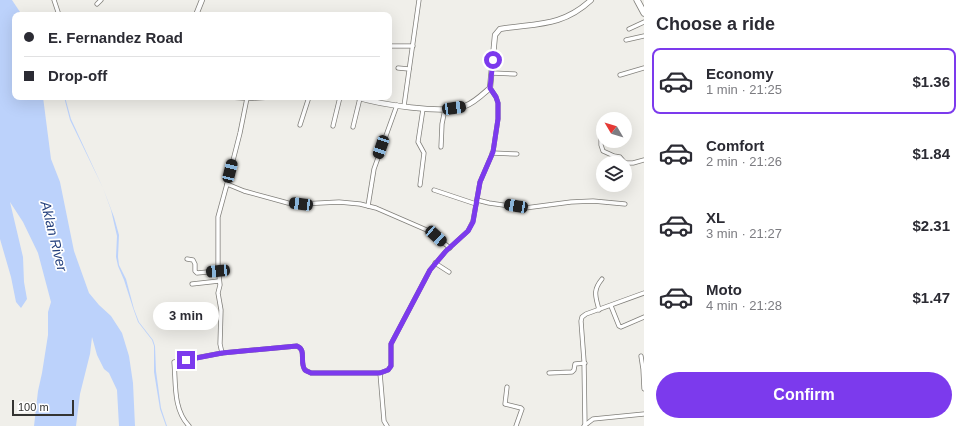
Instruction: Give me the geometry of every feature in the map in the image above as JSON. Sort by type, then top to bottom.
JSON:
[{"type":"main road","points":[[637,0],[644,13]]},
{"type":"street","points":[[54,0],[58,12]]},
{"type":"street","points":[[97,4],[101,0]]},
{"type":"street","points":[[197,12],[202,0]]},
{"type":"street","points":[[404,106],[419,0]]},
{"type":"street","points":[[369,100],[423,109],[464,107],[490,88],[495,35],[500,29],[535,25],[558,20],[575,13],[591,0]]},
{"type":"street","points":[[629,29],[644,22]]},
{"type":"street","points":[[626,40],[644,36]]},
{"type":"street","points":[[392,46],[413,46]]},
{"type":"street","points":[[398,68],[409,69]]},
{"type":"street","points":[[620,75],[644,68]]},
{"type":"street","points":[[492,72],[514,74]]},
{"type":"street","points":[[189,426],[178,409],[174,362],[222,353],[297,346],[300,347],[302,351],[305,370],[311,373],[380,373],[388,370],[391,366],[391,344],[424,279],[435,263],[471,227],[480,182],[492,153],[498,119],[498,103],[494,92],[490,88]]},
{"type":"street","points":[[222,353],[218,271],[218,217],[224,189],[227,184],[240,132],[246,100]]},
{"type":"street","points":[[300,125],[308,100]]},
{"type":"street","points":[[333,126],[339,100]]},
{"type":"street","points":[[353,127],[358,100]]},
{"type":"street","points":[[368,206],[374,169],[397,105]]},
{"type":"street","points":[[420,185],[424,153],[418,142],[423,109]]},
{"type":"street","points":[[441,147],[442,124],[445,109]]},
{"type":"street","points":[[602,148],[609,154],[616,156]]},
{"type":"street","points":[[492,153],[517,154]]},
{"type":"street","points":[[632,163],[644,160]]},
{"type":"street","points":[[227,184],[288,203],[301,204],[339,202],[360,204],[376,208],[429,230],[450,248]]},
{"type":"street","points":[[434,190],[476,204]]},
{"type":"street","points":[[477,200],[525,208],[554,203],[593,201],[625,204]]},
{"type":"street","points":[[187,259],[193,260],[195,264],[195,271],[197,273],[218,271]]},
{"type":"street","points":[[435,263],[449,272]]},
{"type":"street","points":[[599,310],[595,293],[596,286],[602,279]]},
{"type":"street","points":[[192,284],[219,281]]},
{"type":"street","points":[[584,426],[582,317],[586,314],[644,293]]},
{"type":"street","points":[[611,306],[621,327],[644,317]]},
{"type":"street","points":[[641,356],[644,389]]},
{"type":"street","points":[[549,373],[572,372],[576,364],[584,363]]},
{"type":"street","points":[[380,373],[384,421],[387,426]]},
{"type":"street","points":[[507,387],[505,404],[522,409],[516,426]]},
{"type":"street","points":[[584,426],[593,419],[644,414]]},
{"type":"water","name":"Aklan River","points":[[0,0],[12,0],[20,12],[12,12],[12,100],[43,100],[51,159],[60,182],[74,251],[89,293],[111,316],[122,333],[129,356],[133,383],[135,426],[119,426],[117,390],[109,373],[104,369],[97,355],[92,337],[90,354],[80,394],[76,426],[34,426],[38,391],[48,335],[48,312],[51,302],[38,253],[23,222],[10,202],[23,257],[24,282],[27,299],[21,308],[16,302],[11,277],[0,239]]},
{"type":"water","points":[[65,100],[71,119],[103,188],[70,120]]},
{"type":"water","points":[[103,188],[114,217],[119,235],[119,265],[126,279],[139,322],[153,340],[155,346],[156,371],[161,408],[167,426],[160,409],[154,372],[154,346],[152,340],[138,322],[118,266],[116,257],[117,236],[111,210]]},
{"type":"route","points":[[186,360],[222,353],[297,346],[300,347],[302,351],[305,370],[311,373],[380,373],[388,370],[391,366],[391,344],[424,279],[440,257],[468,231],[473,222],[480,182],[493,152],[498,119],[498,103],[494,92],[490,88],[493,60]]}]
